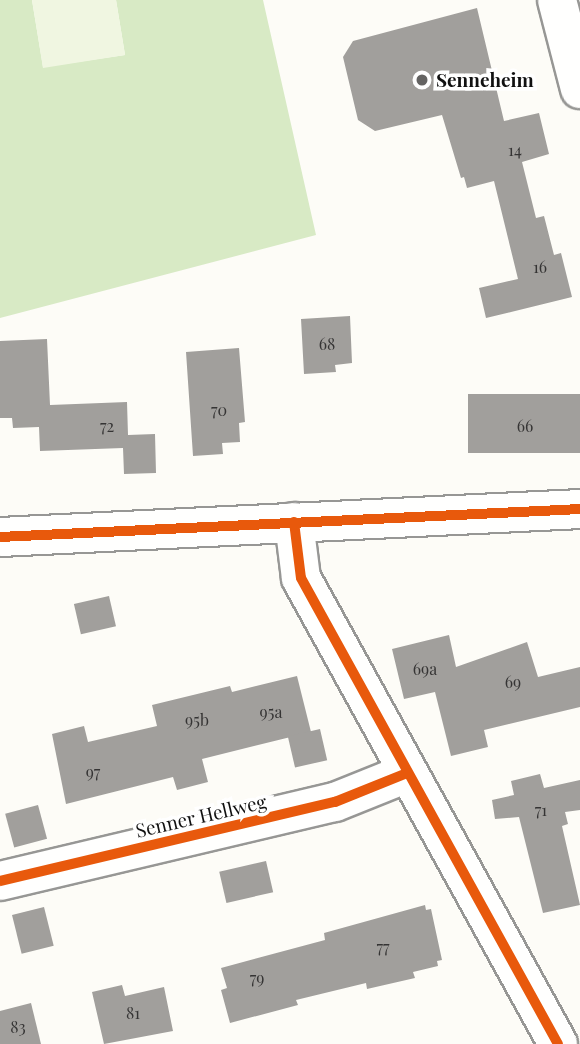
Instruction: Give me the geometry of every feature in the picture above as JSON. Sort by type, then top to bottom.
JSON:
[{"type":"street","points":[[557,0],[580,89]]},
{"type":"street","points":[[0,537],[580,509]]},
{"type":"street","points":[[294,522],[301,578],[558,1044]]},
{"type":"street","name":"Senner Hellweg","points":[[0,881],[335,802],[407,774]]},
{"type":"green space","points":[[0,0],[32,0],[43,67],[125,55],[116,0],[263,0],[316,235],[0,318]]},
{"type":"green space","points":[[32,0],[116,0],[125,55],[43,68]]},
{"type":"building","points":[[477,8],[504,121],[539,113],[549,154],[522,162],[536,218],[544,216],[554,255],[561,253],[572,297],[486,318],[479,288],[518,279],[494,181],[467,188],[464,177],[461,178],[442,115],[375,131],[358,120],[343,57],[353,41]]},
{"type":"building","points":[[350,316],[352,363],[335,365],[336,372],[304,374],[301,319]]},
{"type":"building","points":[[47,339],[50,405],[127,402],[128,435],[155,434],[156,473],[124,474],[123,448],[40,451],[39,427],[13,428],[12,418],[0,418],[0,341]]},
{"type":"building","points":[[239,348],[245,422],[239,423],[240,442],[222,443],[223,454],[193,456],[186,352]]},
{"type":"building","points":[[468,394],[580,394],[580,453],[468,453]]},
{"type":"building","points":[[109,596],[116,626],[81,634],[74,604]]},
{"type":"building","points":[[449,635],[456,667],[527,642],[538,677],[580,667],[580,707],[484,730],[488,747],[451,756],[435,692],[404,699],[392,649]]},
{"type":"building","points":[[297,676],[311,732],[202,759],[208,782],[177,790],[173,777],[66,804],[52,734],[84,726],[88,742],[157,726],[152,705],[230,686],[232,692]]},
{"type":"building","points":[[320,729],[327,760],[295,768],[288,736]]},
{"type":"building","points":[[540,774],[544,788],[580,780],[580,810],[565,812],[568,824],[562,826],[580,905],[543,913],[519,817],[495,819],[492,800],[514,795],[511,781]]},
{"type":"building","points":[[38,805],[47,839],[14,848],[5,814]]},
{"type":"building","points":[[266,861],[273,892],[226,903],[219,872]]},
{"type":"building","points":[[425,905],[426,910],[431,909],[442,960],[437,961],[438,966],[413,972],[415,978],[367,989],[366,983],[296,1000],[298,1005],[230,1023],[221,990],[227,988],[221,968],[325,940],[324,933]]},
{"type":"building","points":[[44,907],[54,946],[22,954],[12,915]]},
{"type":"building","points":[[122,985],[125,996],[164,987],[173,1031],[104,1044],[92,992]]},
{"type":"building","points":[[31,1003],[41,1044],[0,1044],[0,1011]]},
{"type":"cycle path","points":[[0,537],[580,509]]},
{"type":"cycle path","points":[[294,522],[301,578],[558,1044]]},
{"type":"cycle path","points":[[0,881],[335,802],[407,773]]},
{"type":"place","name":"Senneheim","points":[[422,80]]}]
